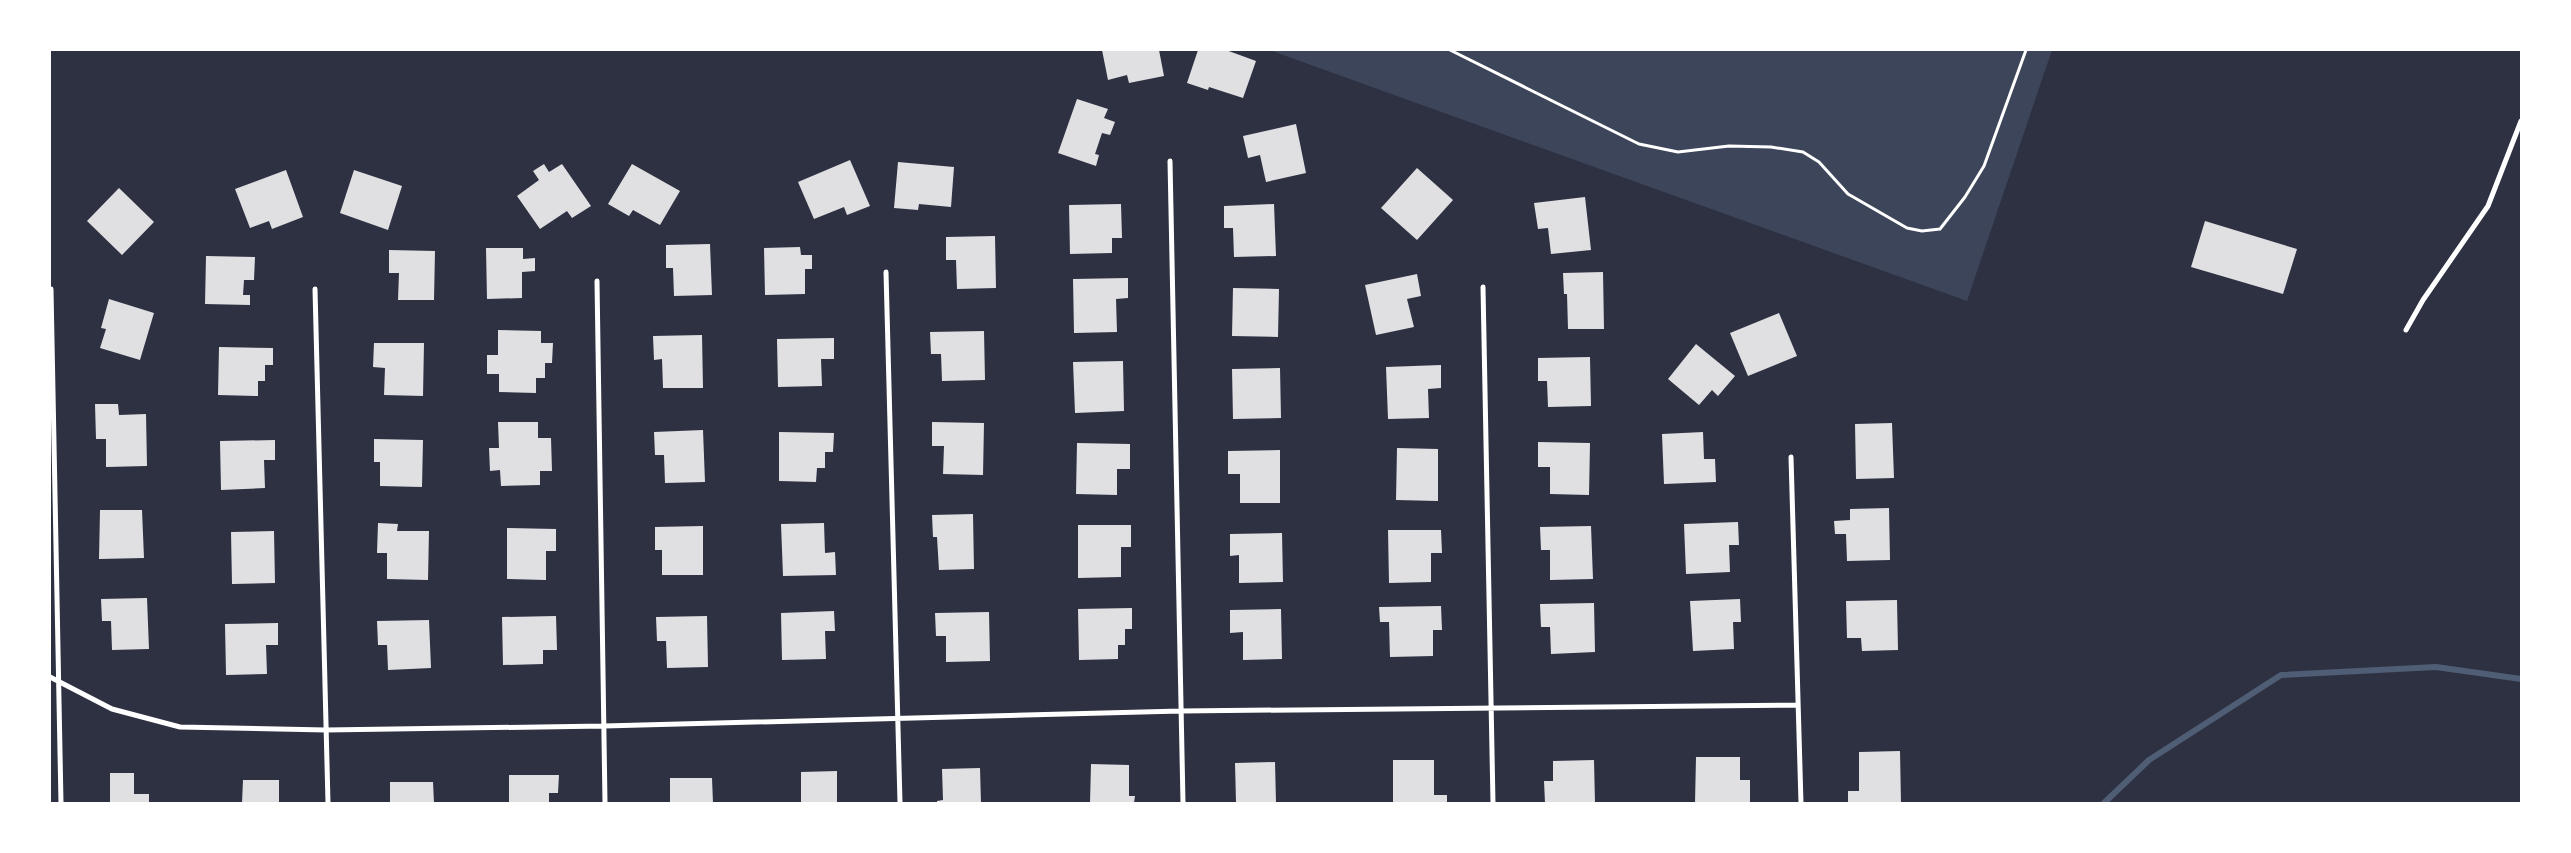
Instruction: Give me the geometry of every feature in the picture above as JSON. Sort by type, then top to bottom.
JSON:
[{"type":"street","points":[[2406,330],[2423,300],[2488,206],[2521,121]]},
{"type":"street","points":[[1170,161],[1182,803]]},
{"type":"street","points":[[886,272],[900,803]]},
{"type":"street","points":[[597,281],[605,803]]},
{"type":"street","points":[[1482,287],[1493,803]]},
{"type":"street","points":[[51,289],[60,803]]},
{"type":"street","points":[[315,289],[328,803]]},
{"type":"street","points":[[1791,457],[1801,803]]},
{"type":"street","points":[[50,677],[112,709],[180,727],[326,730],[604,726],[1181,711],[1492,710],[1798,705]]},
{"type":"path","points":[[1450,50],[1640,144],[1678,152],[1729,146],[1771,147],[1802,152],[1819,162],[1848,194],[1907,228],[1922,231],[1940,229],[1964,198],[1984,166],[2026,50]]},
{"type":"shaded area","points":[[1269,50],[2052,50],[1967,301]]},
{"type":"building","points":[[1102,50],[1159,50],[1164,76],[1129,83],[1127,75],[1108,80]]},
{"type":"building","points":[[1198,50],[1226,50],[1256,61],[1243,98],[1209,87],[1208,90],[1187,83]]},
{"type":"building","points":[[1077,99],[1108,109],[1104,118],[1115,122],[1110,135],[1102,133],[1095,154],[1099,155],[1096,166],[1058,153]]},
{"type":"building","points":[[1296,124],[1306,173],[1266,182],[1260,155],[1248,158],[1243,136]]},
{"type":"building","points":[[850,160],[870,206],[847,215],[844,207],[814,219],[798,182]]},
{"type":"building","points":[[898,162],[954,167],[951,207],[919,204],[918,210],[894,208]]},
{"type":"building","points":[[544,164],[549,172],[562,164],[591,206],[572,218],[567,211],[540,229],[517,196],[539,180],[533,171]]},
{"type":"building","points":[[632,164],[680,191],[660,225],[633,210],[629,216],[608,204]]},
{"type":"building","points":[[1417,168],[1453,200],[1417,240],[1381,208]]},
{"type":"building","points":[[286,170],[303,217],[272,229],[269,221],[250,228],[235,189]]},
{"type":"building","points":[[354,170],[402,186],[388,230],[340,213]]},
{"type":"building","points":[[119,188],[154,222],[122,255],[87,221]]},
{"type":"building","points":[[1585,197],[1591,250],[1551,254],[1548,228],[1538,229],[1534,203]]},
{"type":"building","points":[[1121,204],[1122,238],[1112,238],[1112,253],[1070,254],[1069,205]]},
{"type":"building","points":[[1274,204],[1276,256],[1234,257],[1233,228],[1224,228],[1224,206]]},
{"type":"building","points":[[2205,221],[2297,249],[2283,294],[2191,267]]},
{"type":"building","points":[[995,236],[996,288],[957,289],[956,260],[946,260],[946,237]]},
{"type":"building","points":[[710,244],[712,295],[674,296],[673,268],[666,268],[666,245]]},
{"type":"building","points":[[800,247],[801,255],[812,255],[812,269],[805,269],[805,294],[765,295],[764,248]]},
{"type":"building","points":[[486,248],[523,248],[523,259],[535,258],[535,271],[522,272],[522,298],[487,299]]},
{"type":"building","points":[[389,250],[435,251],[434,300],[398,300],[399,273],[389,273]]},
{"type":"building","points":[[206,256],[255,257],[254,280],[244,280],[243,295],[250,295],[250,305],[205,304]]},
{"type":"building","points":[[1603,272],[1604,329],[1568,329],[1567,294],[1564,294],[1563,273]]},
{"type":"building","points":[[1417,274],[1421,296],[1407,299],[1414,327],[1376,335],[1365,285]]},
{"type":"building","points":[[1128,278],[1128,298],[1116,299],[1117,332],[1074,333],[1073,279]]},
{"type":"building","points":[[1233,288],[1279,289],[1278,337],[1232,336]]},
{"type":"building","points":[[109,299],[154,313],[140,360],[100,348],[106,329],[101,328]]},
{"type":"building","points":[[1779,313],[1797,356],[1748,376],[1730,333]]},
{"type":"building","points":[[498,330],[541,331],[541,343],[553,343],[552,363],[545,363],[545,378],[536,378],[536,393],[499,392],[499,374],[487,374],[487,355],[498,355]]},
{"type":"building","points":[[984,331],[985,380],[942,381],[941,354],[931,354],[930,332]]},
{"type":"building","points":[[702,335],[703,388],[663,388],[662,359],[654,360],[653,336]]},
{"type":"building","points":[[834,338],[834,359],[821,359],[822,386],[778,387],[777,339]]},
{"type":"building","points":[[374,343],[424,343],[423,396],[384,395],[385,368],[373,367]]},
{"type":"building","points":[[1696,344],[1735,376],[1718,396],[1712,390],[1699,405],[1668,379]]},
{"type":"building","points":[[219,347],[273,348],[273,365],[265,365],[265,381],[258,381],[258,396],[218,395]]},
{"type":"building","points":[[1590,357],[1591,406],[1548,407],[1547,381],[1538,381],[1538,358]]},
{"type":"building","points":[[1123,361],[1124,411],[1075,413],[1073,362]]},
{"type":"building","points":[[1441,365],[1441,388],[1428,389],[1429,418],[1388,419],[1386,367]]},
{"type":"building","points":[[1280,368],[1281,418],[1233,419],[1232,369]]},
{"type":"building","points":[[95,404],[118,404],[119,415],[146,414],[147,466],[106,467],[106,439],[96,439]]},
{"type":"building","points":[[498,422],[538,422],[538,438],[551,438],[552,471],[540,471],[540,485],[501,486],[500,470],[490,471],[489,448],[499,448]]},
{"type":"building","points":[[932,422],[984,423],[983,475],[943,474],[944,446],[932,446]]},
{"type":"building","points":[[1892,423],[1894,478],[1856,479],[1855,424]]},
{"type":"building","points":[[703,430],[705,482],[665,483],[664,455],[655,455],[654,432]]},
{"type":"building","points":[[779,432],[834,433],[833,452],[825,452],[825,468],[817,468],[816,482],[779,481]]},
{"type":"building","points":[[1703,432],[1704,459],[1715,459],[1716,482],[1664,484],[1662,434]]},
{"type":"building","points":[[374,439],[423,440],[422,487],[380,486],[380,462],[374,462]]},
{"type":"building","points":[[275,440],[275,460],[264,460],[265,488],[221,490],[220,441]]},
{"type":"building","points":[[1538,442],[1590,443],[1589,495],[1550,494],[1550,467],[1538,467]]},
{"type":"building","points":[[1077,443],[1130,444],[1130,469],[1117,469],[1117,495],[1076,494]]},
{"type":"building","points":[[1397,448],[1438,449],[1438,501],[1396,500]]},
{"type":"building","points":[[1280,450],[1280,503],[1240,503],[1240,474],[1228,474],[1228,451]]},
{"type":"building","points":[[1889,508],[1890,560],[1847,561],[1846,534],[1835,534],[1834,521],[1850,520],[1850,509]]},
{"type":"building","points":[[100,510],[142,510],[144,558],[99,559]]},
{"type":"building","points":[[973,514],[974,569],[939,570],[937,537],[933,537],[932,515]]},
{"type":"building","points":[[1738,522],[1739,545],[1729,545],[1730,572],[1686,574],[1684,524]]},
{"type":"building","points":[[378,523],[398,524],[397,531],[429,531],[428,580],[387,579],[387,553],[377,553]]},
{"type":"building","points":[[824,523],[825,553],[835,552],[836,575],[783,576],[781,524]]},
{"type":"building","points":[[1078,525],[1131,525],[1131,547],[1121,547],[1121,577],[1078,578]]},
{"type":"building","points":[[703,526],[703,575],[662,575],[662,550],[655,550],[655,527]]},
{"type":"building","points":[[1591,526],[1593,579],[1550,580],[1550,550],[1541,550],[1540,527]]},
{"type":"building","points":[[507,528],[556,529],[556,551],[546,551],[546,580],[507,579]]},
{"type":"building","points":[[1388,530],[1441,530],[1442,553],[1431,553],[1431,582],[1389,583]]},
{"type":"building","points":[[274,531],[275,583],[232,584],[231,532]]},
{"type":"building","points":[[1282,533],[1283,582],[1239,583],[1239,555],[1230,556],[1230,534]]},
{"type":"building","points":[[147,598],[149,649],[112,650],[111,621],[102,621],[101,599]]},
{"type":"building","points":[[1740,599],[1741,622],[1733,622],[1734,649],[1693,651],[1690,601]]},
{"type":"building","points":[[1897,600],[1898,650],[1862,651],[1861,638],[1847,638],[1846,601]]},
{"type":"building","points":[[1594,603],[1595,652],[1551,654],[1550,627],[1541,627],[1540,604]]},
{"type":"building","points":[[1441,606],[1442,630],[1433,630],[1433,656],[1390,657],[1389,622],[1380,622],[1379,607]]},
{"type":"building","points":[[1132,608],[1132,629],[1125,629],[1125,645],[1118,645],[1118,659],[1079,660],[1078,609]]},
{"type":"building","points":[[1281,609],[1282,659],[1243,660],[1243,632],[1230,633],[1230,610]]},
{"type":"building","points":[[834,611],[835,631],[825,631],[826,659],[782,660],[781,613]]},
{"type":"building","points":[[989,612],[990,661],[946,662],[946,636],[936,636],[935,613]]},
{"type":"building","points":[[556,616],[557,650],[543,650],[543,664],[503,665],[502,617]]},
{"type":"building","points":[[707,616],[708,667],[667,668],[666,641],[657,641],[656,617]]},
{"type":"building","points":[[429,620],[431,668],[388,670],[387,645],[378,645],[377,621]]},
{"type":"building","points":[[278,623],[278,645],[266,645],[267,674],[226,675],[225,624]]},
{"type":"building","points":[[1900,751],[1901,803],[1848,803],[1848,791],[1859,791],[1859,752]]},
{"type":"building","points":[[1696,757],[1740,757],[1740,780],[1750,780],[1750,803],[1695,803]]},
{"type":"building","points":[[1393,760],[1434,760],[1434,795],[1447,795],[1447,803],[1393,803]]},
{"type":"building","points":[[1594,760],[1595,803],[1545,803],[1544,781],[1553,781],[1553,761]]},
{"type":"building","points":[[1275,762],[1276,803],[1236,803],[1235,763]]},
{"type":"building","points":[[1091,764],[1129,765],[1129,796],[1135,796],[1134,803],[1090,803]]},
{"type":"building","points":[[980,768],[981,803],[937,803],[937,801],[943,800],[942,769]]},
{"type":"building","points":[[837,771],[837,803],[801,803],[801,772]]},
{"type":"building","points":[[110,773],[134,773],[134,794],[149,794],[149,803],[110,803]]},
{"type":"building","points":[[509,775],[559,775],[558,793],[549,793],[549,803],[509,803]]},
{"type":"building","points":[[670,778],[712,778],[713,803],[670,803]]},
{"type":"building","points":[[243,780],[279,780],[279,803],[242,803]]},
{"type":"building","points":[[390,782],[433,782],[434,803],[390,803]]},
{"type":"waterway","points":[[2104,803],[2149,760],[2281,675],[2436,667],[2521,679]]}]
